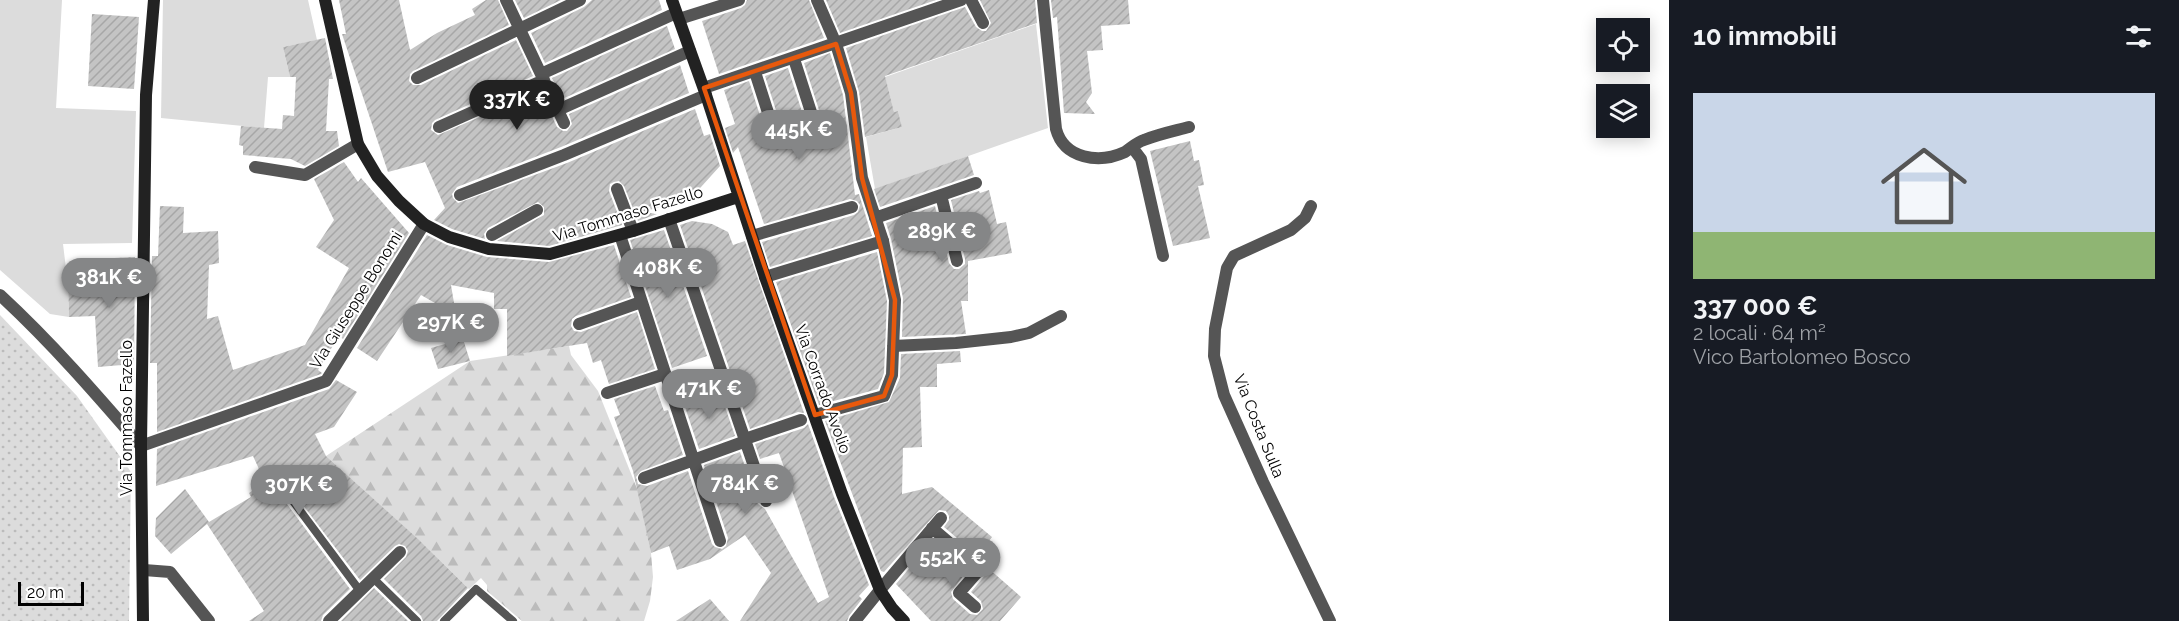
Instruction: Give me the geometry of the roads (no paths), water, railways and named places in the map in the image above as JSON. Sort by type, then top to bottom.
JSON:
[{"type":"main road","name":"Via Tommaso Fazello","points":[[143,621],[141,446],[146,94],[154,0]]},
{"type":"main road","name":"Via Tommaso Fazello","points":[[325,0],[358,144],[377,176],[399,201],[424,224],[449,237],[489,249],[550,254],[620,235],[738,197]]},
{"type":"main road","name":"Via Corrado Avolio","points":[[672,0],[705,92],[765,277],[842,494],[880,590],[904,621]]},
{"type":"street","points":[[506,0],[564,123]]},
{"type":"street","points":[[417,78],[580,0]]},
{"type":"street","points":[[440,127],[678,16],[739,0]]},
{"type":"street","points":[[815,415],[884,396],[892,375],[895,300],[883,241],[862,178],[851,93],[836,44],[818,0]]},
{"type":"street","points":[[460,195],[564,155],[755,72],[961,0]]},
{"type":"street","points":[[971,0],[983,23]]},
{"type":"street","points":[[1043,0],[1056,129],[1059,140],[1065,147],[1096,159],[1113,156],[1143,140],[1189,127]]},
{"type":"street","points":[[558,110],[690,51]]},
{"type":"street","points":[[794,58],[811,112]]},
{"type":"street","points":[[755,72],[772,125]]},
{"type":"street","points":[[255,167],[305,175],[358,144]]},
{"type":"street","points":[[1132,147],[1141,159],[1163,256]]},
{"type":"street","points":[[875,218],[976,183]]},
{"type":"street","points":[[617,189],[633,231]]},
{"type":"street","points":[[941,195],[957,261]]},
{"type":"street","name":"Via Costa Sulla","points":[[1311,206],[1305,218],[1292,230],[1234,256],[1227,268],[1215,329],[1214,356],[1224,395],[1330,621]]},
{"type":"street","points":[[752,236],[852,207]]},
{"type":"street","points":[[492,234],[537,210]]},
{"type":"street","points":[[669,219],[766,501]]},
{"type":"street","name":"Via Giuseppe Bonomi","points":[[141,446],[326,381],[424,224]]},
{"type":"street","points":[[620,235],[720,541]]},
{"type":"street","points":[[765,277],[883,241]]},
{"type":"street","points":[[0,295],[23,316],[102,400],[141,446]]},
{"type":"street","points":[[579,324],[642,302]]},
{"type":"street","points":[[893,346],[1011,337],[1029,333],[1061,316]]},
{"type":"street","points":[[607,393],[665,374]]},
{"type":"street","points":[[644,478],[801,420]]},
{"type":"street","points":[[855,621],[941,518]]},
{"type":"street","points":[[932,528],[980,569],[959,593],[975,607]]},
{"type":"street","points":[[329,621],[400,552]]},
{"type":"street","points":[[144,570],[170,572],[209,621]]},
{"type":"lane","points":[[272,473],[360,591]]},
{"type":"lane","points":[[373,578],[417,621]]},
{"type":"lane","points":[[444,621],[476,590],[513,621]]}]
